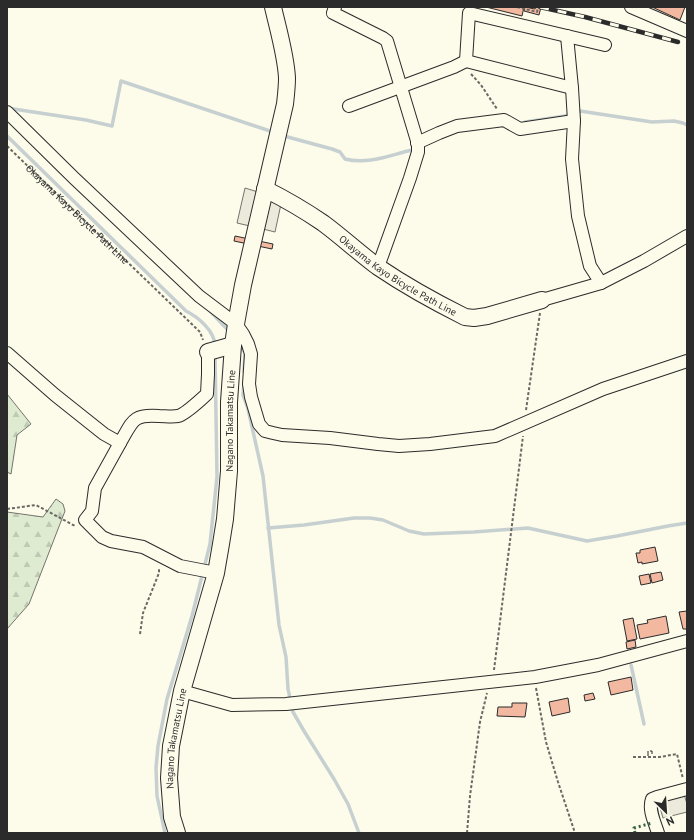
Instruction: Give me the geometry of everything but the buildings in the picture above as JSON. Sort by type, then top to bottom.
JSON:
[{"type":"main road","name":"Nagano Takamatsu Line","points":[[177,833],[172,816],[169,778],[171,746],[209,572],[225,519],[229,471],[229,402],[218,349],[236,324],[243,285],[285,104],[287,84],[286,73],[273,7]]},
{"type":"main road","name":"Okayama Kayo Bicycle Path Line","points":[[265,189],[323,223],[378,267],[414,290],[465,317],[474,318],[488,316],[542,300]]},
{"type":"street","points":[[335,7],[332,13],[387,41],[418,145],[410,178],[378,267]]},
{"type":"street","points":[[631,7],[687,31]]},
{"type":"street","points":[[463,62],[469,13],[605,45]]},
{"type":"street","points":[[567,36],[572,88],[572,159],[578,216],[590,266],[601,283]]},
{"type":"street","points":[[349,106],[454,67],[463,62],[572,88]]},
{"type":"street","points":[[7,112],[74,178],[199,296],[236,324],[243,334],[251,354],[249,384],[251,397],[260,424],[265,431],[282,435],[330,438],[392,446],[430,444],[495,436],[603,388],[687,361]]},
{"type":"street","points":[[418,145],[439,133],[457,126],[504,120],[520,129],[573,116]]},
{"type":"street","points":[[542,300],[601,283],[644,261],[687,236]]},
{"type":"street","points":[[209,572],[180,566],[143,546],[112,541],[102,537],[86,520],[92,510],[95,488],[133,421],[140,417],[151,415],[177,416],[183,414],[207,394],[208,374],[218,349]]},
{"type":"street","points":[[7,353],[55,395],[104,434],[120,443]]},
{"type":"street","points":[[182,691],[232,705],[286,704],[535,677],[598,665],[687,642]]},
{"type":"street","points":[[658,833],[650,804],[652,799],[686,789]]},
{"type":"path","points":[[517,7],[537,12],[538,7]]},
{"type":"path","points":[[463,62],[481,85],[504,120]]},
{"type":"path","name":"Okayama Kayo Bicycle Path Line","points":[[7,146],[218,349]]},
{"type":"path","points":[[7,510],[36,505],[79,528],[86,520]]},
{"type":"path","points":[[510,532],[511,524]]},
{"type":"path","points":[[140,634],[142,613],[159,573]]},
{"type":"path","points":[[535,677],[546,742],[575,833]]},
{"type":"path","points":[[633,757],[677,754],[686,789]]},
{"type":"green space","points":[[7,394],[31,424],[17,435],[11,474],[7,472]]},
{"type":"green space","points":[[56,499],[63,504],[65,511],[29,604],[7,629],[7,512],[43,517]]},
{"type":"shaded area","points":[[245,188],[258,192],[250,226],[237,223]]},
{"type":"shaded area","points":[[269,201],[281,204],[275,232],[263,229]]},
{"type":"shaded area","points":[[684,794],[687,804],[687,812],[663,818],[658,801]]},
{"type":"waterway","points":[[7,108],[86,120],[112,126],[121,81],[270,131]]},
{"type":"waterway","points":[[525,122],[565,116],[580,111],[652,122],[674,121],[687,125]]},
{"type":"waterway","points":[[7,136],[186,311],[205,325],[212,335],[215,346]]},
{"type":"waterway","points":[[284,136],[332,149],[340,152],[345,159],[354,161],[379,159],[412,150],[416,147]]},
{"type":"waterway","points":[[210,311],[227,329]]},
{"type":"waterway","points":[[241,348],[245,352],[244,372]]},
{"type":"waterway","points":[[165,833],[157,796],[156,768],[158,746],[167,699],[192,616],[210,544],[217,477],[215,354]]},
{"type":"waterway","points":[[244,384],[243,395],[248,409],[263,476],[279,625],[286,657],[288,689],[293,712],[348,804],[359,833]]},
{"type":"waterway","points":[[268,528],[354,518],[370,518],[383,520],[409,531],[424,534],[528,528],[587,541],[687,523]]},
{"type":"waterway","points":[[631,665],[644,724]]},
{"type":"railway","points":[[540,7],[585,17],[678,42]]},
{"type":"hedge","points":[[635,833],[634,828],[652,823]]},
{"type":"fence","points":[[648,756],[648,751],[652,751],[652,756]]}]
